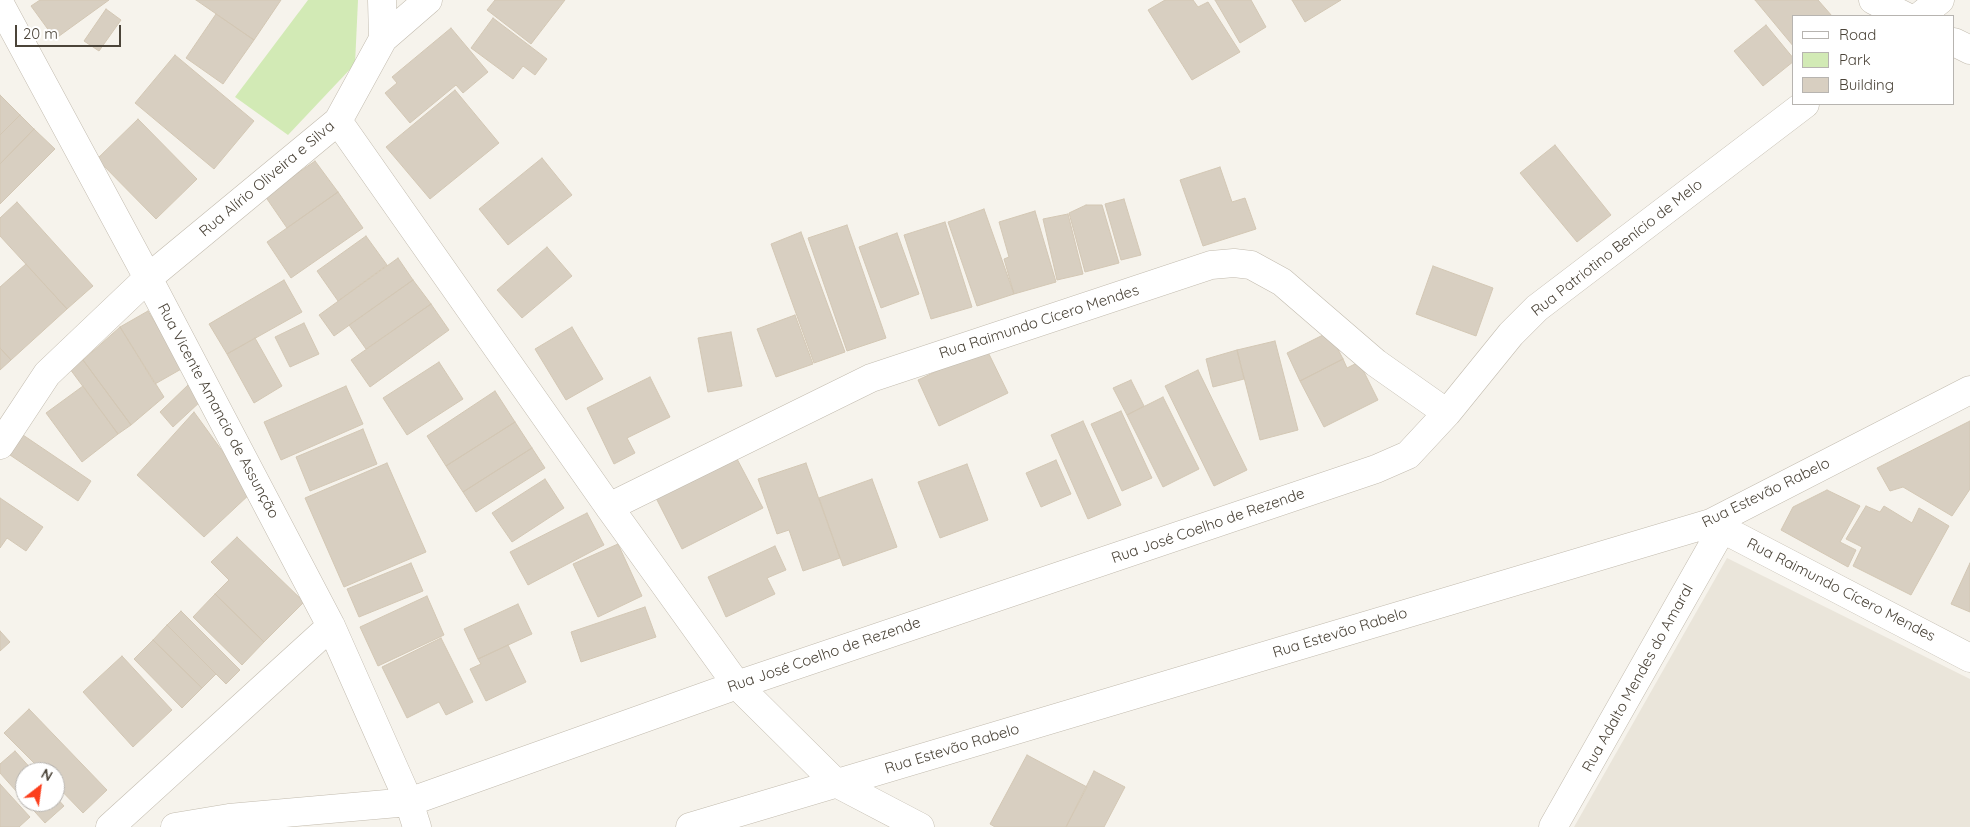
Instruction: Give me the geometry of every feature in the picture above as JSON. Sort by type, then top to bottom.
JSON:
[{"type":"street","points":[[382,0],[383,39]]},
{"type":"street","name":"Rua Alírio Oliveira e Silva","points":[[0,445],[47,374],[148,278],[338,120],[383,39],[428,0]]},
{"type":"street","points":[[1873,0],[1903,15]]},
{"type":"street","points":[[1921,15],[1940,0]]},
{"type":"street","name":"Rua Vicente Amancio de Assunção","points":[[0,4],[148,278],[331,626],[413,814]]},
{"type":"street","points":[[1955,42],[1970,50]]},
{"type":"street","name":"Rua Patriotino Benício de Melo","points":[[1447,413],[1511,334],[1537,308],[1804,105]]},
{"type":"street","points":[[338,120],[609,507],[737,685],[836,784],[920,827]]},
{"type":"street","name":"Rua Raimundo Cícero Mendes","points":[[609,507],[871,378],[1211,265],[1234,262],[1251,265],[1282,282],[1376,363],[1447,413]]},
{"type":"street","name":"Rua Estevão Rabelo","points":[[690,827],[1716,526],[1970,390]]},
{"type":"street","name":"Rua José Coelho de Rezende","points":[[175,827],[228,818],[413,814],[737,685],[1376,469],[1408,455],[1447,413]]},
{"type":"street","name":"Rua Raimundo Cícero Mendes","points":[[1716,526],[1970,658]]},
{"type":"street","name":"Rua Adalto Mendes do Amaral","points":[[1553,827],[1716,526]]},
{"type":"street","points":[[110,827],[331,626]]},
{"type":"shaded area","points":[[1727,558],[1970,679],[1970,827],[1574,827]]},
{"type":"green space","points":[[308,0],[358,0],[355,64],[288,135],[235,97]]},
{"type":"building","points":[[40,0],[109,0],[55,39],[31,6]]},
{"type":"building","points":[[196,0],[281,0],[254,40]]},
{"type":"building","points":[[495,0],[565,0],[531,44],[487,10]]},
{"type":"building","points":[[1165,0],[1193,0],[1198,7],[1208,2],[1240,52],[1192,80],[1148,10]]},
{"type":"building","points":[[1215,0],[1251,0],[1266,27],[1240,43]]},
{"type":"building","points":[[1292,0],[1341,0],[1305,22]]},
{"type":"building","points":[[1755,0],[1818,0],[1831,15],[1792,15],[1792,45]]},
{"type":"building","points":[[106,9],[121,20],[99,51],[84,41]]},
{"type":"building","points":[[216,14],[254,40],[223,84],[186,58]]},
{"type":"building","points":[[493,18],[547,59],[535,75],[523,66],[513,79],[471,48]]},
{"type":"building","points":[[1766,25],[1792,57],[1792,63],[1763,86],[1734,51]]},
{"type":"building","points":[[451,28],[488,72],[463,93],[456,85],[410,123],[385,93],[397,83],[392,77]]},
{"type":"building","points":[[175,55],[254,121],[214,169],[135,103]]},
{"type":"building","points":[[455,90],[499,143],[430,199],[386,147]]},
{"type":"building","points":[[0,95],[20,115],[0,135]]},
{"type":"building","points":[[20,115],[34,129],[0,164],[0,135]]},
{"type":"building","points":[[138,119],[197,179],[156,219],[97,159]]},
{"type":"building","points":[[34,129],[55,149],[0,204],[0,164]]},
{"type":"building","points":[[1555,145],[1611,215],[1577,242],[1520,173]]},
{"type":"building","points":[[542,158],[572,195],[508,245],[479,209]]},
{"type":"building","points":[[315,161],[338,192],[287,228],[265,196]]},
{"type":"building","points":[[1220,167],[1232,202],[1245,198],[1256,229],[1203,246],[1180,180]]},
{"type":"building","points":[[338,192],[363,228],[291,278],[267,242]]},
{"type":"building","points":[[1124,199],[1141,255],[1121,260],[1105,204]]},
{"type":"building","points":[[17,202],[93,286],[67,309],[0,236],[0,218]]},
{"type":"building","points":[[1086,205],[1102,205],[1119,263],[1085,272],[1069,213]]},
{"type":"building","points":[[984,209],[1014,294],[977,306],[948,222]]},
{"type":"building","points":[[1035,211],[1056,282],[1014,294],[1004,259],[1009,257],[999,222]]},
{"type":"building","points":[[1068,214],[1083,274],[1057,280],[1043,219]]},
{"type":"building","points":[[945,222],[972,307],[931,319],[904,235]]},
{"type":"building","points":[[847,225],[886,338],[847,351],[808,238]]},
{"type":"building","points":[[801,232],[845,352],[814,363],[771,244]]},
{"type":"building","points":[[897,233],[919,294],[881,308],[859,247]]},
{"type":"building","points":[[366,236],[387,265],[338,301],[317,271]]},
{"type":"building","points":[[547,247],[572,276],[522,318],[497,290]]},
{"type":"building","points":[[398,258],[413,280],[334,336],[319,315]]},
{"type":"building","points":[[26,264],[67,309],[11,360],[0,348],[0,287]]},
{"type":"building","points":[[1433,266],[1493,288],[1476,336],[1416,314]]},
{"type":"building","points":[[284,280],[302,312],[227,354],[209,324]]},
{"type":"building","points":[[413,280],[431,304],[366,349],[349,325]]},
{"type":"building","points":[[431,304],[449,330],[370,387],[351,360]]},
{"type":"building","points":[[148,311],[183,368],[155,384],[120,327]]},
{"type":"building","points":[[795,315],[813,364],[776,377],[757,329]]},
{"type":"building","points":[[304,323],[319,354],[290,367],[275,337]]},
{"type":"building","points":[[120,327],[164,397],[131,425],[83,360]]},
{"type":"building","points":[[572,327],[603,379],[566,400],[535,349]]},
{"type":"building","points":[[731,332],[742,386],[708,392],[698,338]]},
{"type":"building","points":[[1329,332],[1343,359],[1300,381],[1287,353]]},
{"type":"building","points":[[255,338],[282,386],[254,403],[227,354]]},
{"type":"building","points":[[1275,341],[1298,430],[1260,440],[1237,350]]},
{"type":"building","points":[[0,348],[11,360],[0,370]]},
{"type":"building","points":[[986,348],[1008,393],[939,426],[918,380]]},
{"type":"building","points":[[1237,350],[1244,379],[1213,387],[1206,359]]},
{"type":"building","points":[[1343,359],[1347,368],[1359,362],[1378,400],[1324,427],[1300,381]]},
{"type":"building","points":[[83,360],[131,425],[118,434],[70,369]]},
{"type":"building","points":[[439,362],[463,399],[407,435],[383,398]]},
{"type":"building","points":[[1198,370],[1247,470],[1214,486],[1165,386]]},
{"type":"building","points":[[650,377],[670,417],[627,438],[635,453],[614,464],[587,408]]},
{"type":"building","points":[[1131,380],[1144,406],[1127,415],[1113,388]]},
{"type":"building","points":[[188,385],[202,400],[173,427],[160,412]]},
{"type":"building","points":[[83,386],[118,434],[82,462],[46,413]]},
{"type":"building","points":[[346,386],[363,424],[281,460],[264,422]]},
{"type":"building","points":[[495,391],[515,422],[446,466],[427,436]]},
{"type":"building","points":[[1163,397],[1199,469],[1163,487],[1127,415]]},
{"type":"building","points":[[1121,411],[1152,478],[1122,491],[1091,424]]},
{"type":"building","points":[[194,412],[252,492],[204,537],[137,475]]},
{"type":"building","points":[[1083,421],[1121,505],[1088,519],[1051,435]]},
{"type":"building","points":[[1970,421],[1970,489],[1952,516],[1903,487],[1890,491],[1877,468]]},
{"type":"building","points":[[515,422],[532,448],[463,492],[446,466]]},
{"type":"building","points":[[363,429],[377,464],[310,491],[296,457]]},
{"type":"building","points":[[23,435],[91,481],[78,501],[10,455]]},
{"type":"building","points":[[532,448],[545,468],[476,512],[463,492]]},
{"type":"building","points":[[736,457],[763,508],[682,549],[656,498]]},
{"type":"building","points":[[1056,460],[1071,494],[1041,507],[1026,473]]},
{"type":"building","points":[[387,463],[426,552],[344,587],[305,498]]},
{"type":"building","points":[[806,463],[840,558],[803,571],[789,530],[777,534],[758,479]]},
{"type":"building","points":[[967,464],[988,520],[940,538],[918,482]]},
{"type":"building","points":[[545,479],[564,508],[512,542],[492,513]]},
{"type":"building","points":[[872,479],[897,547],[843,566],[819,498]]},
{"type":"building","points":[[1827,490],[1860,506],[1840,542],[1856,550],[1848,567],[1781,530],[1793,507]]},
{"type":"building","points":[[0,498],[43,527],[26,551],[7,538],[0,548]]},
{"type":"building","points":[[1866,506],[1880,512],[1884,506],[1912,523],[1919,508],[1949,526],[1911,595],[1853,566],[1862,547],[1846,539]]},
{"type":"building","points":[[587,513],[604,545],[528,585],[510,552]]},
{"type":"building","points":[[237,537],[304,602],[264,642],[215,594],[229,580],[211,562]]},
{"type":"building","points":[[618,544],[642,596],[598,617],[573,564]]},
{"type":"building","points":[[775,546],[786,570],[767,578],[775,594],[726,617],[708,577]]},
{"type":"building","points":[[411,563],[423,591],[359,617],[347,589]]},
{"type":"building","points":[[1970,563],[1970,612],[1951,604]]},
{"type":"building","points":[[215,594],[264,642],[242,665],[193,617]]},
{"type":"building","points":[[427,596],[444,635],[378,666],[360,627]]},
{"type":"building","points":[[518,604],[532,634],[478,659],[464,629]]},
{"type":"building","points":[[645,607],[656,637],[581,662],[571,632]]},
{"type":"building","points":[[181,611],[240,670],[226,684],[167,625]]},
{"type":"building","points":[[167,625],[216,674],[202,688],[153,640]]},
{"type":"building","points":[[0,631],[10,642],[0,651]]},
{"type":"building","points":[[441,638],[473,702],[446,715],[439,702],[407,718],[382,667]]},
{"type":"building","points":[[153,640],[202,688],[182,708],[134,659]]},
{"type":"building","points":[[508,645],[526,682],[486,701],[470,669],[481,664],[478,659]]},
{"type":"building","points":[[122,656],[172,710],[133,747],[83,692]]},
{"type":"building","points":[[29,709],[107,790],[83,813],[65,794],[65,762],[33,762],[4,733]]},
{"type":"building","points":[[15,751],[25,762],[15,762],[15,790],[0,773],[0,764]]},
{"type":"building","points":[[1027,755],[1087,787],[1066,827],[995,827],[990,824]]},
{"type":"building","points":[[1094,771],[1125,787],[1104,827],[1066,827]]},
{"type":"building","points":[[0,784],[15,800],[15,812],[25,812],[30,817],[19,827],[0,827]]},
{"type":"building","points":[[35,812],[57,812],[45,823]]}]
